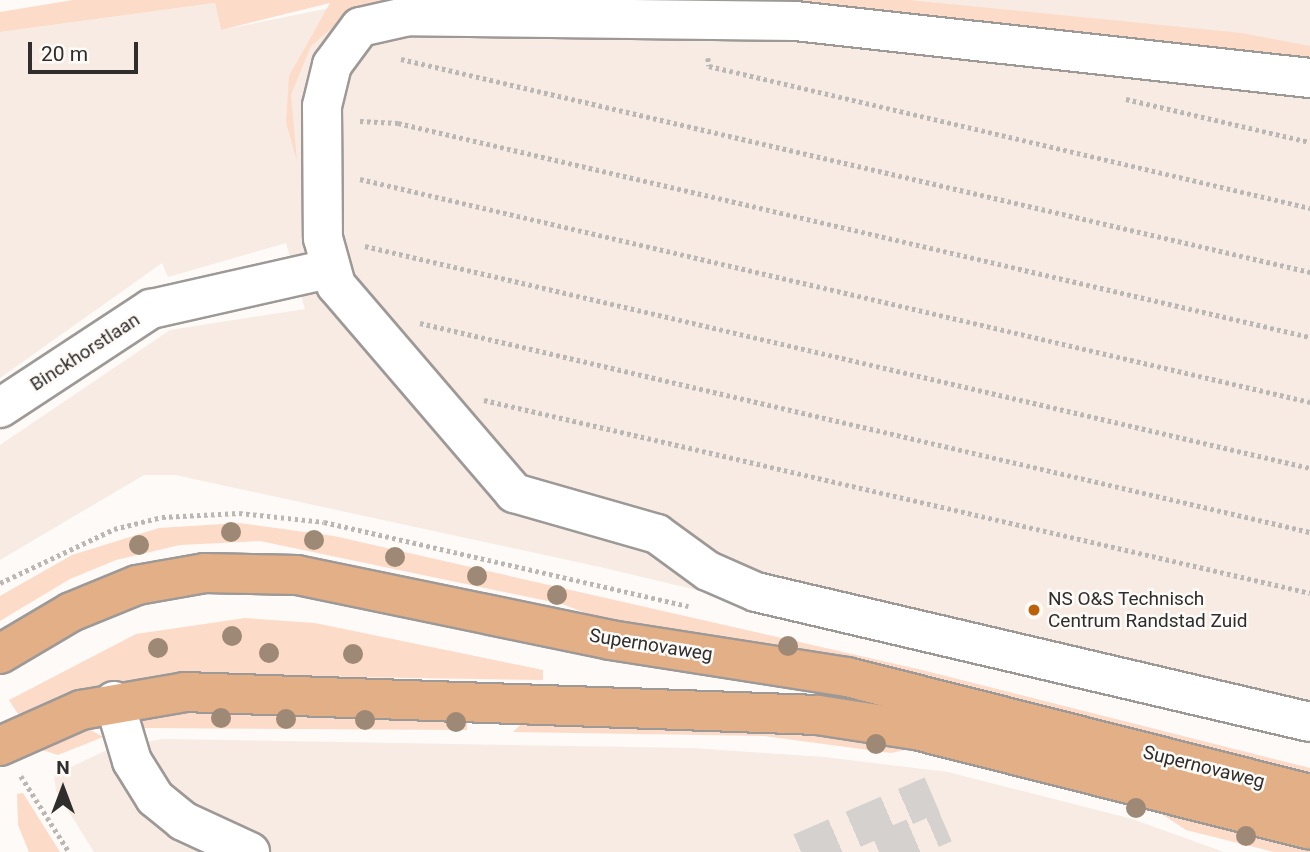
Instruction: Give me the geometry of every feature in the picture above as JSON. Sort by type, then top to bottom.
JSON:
[{"type":"main road","name":"Supernovaweg","points":[[0,654],[71,612],[137,585],[205,573],[297,575],[610,640],[816,670],[1310,794]]},
{"type":"main road","name":"Supernovaweg","points":[[0,746],[114,701],[257,693],[856,719],[1310,830]]},
{"type":"street","points":[[1310,78],[860,26],[708,18],[400,16],[369,22],[344,45],[325,82],[316,260],[373,335],[496,477],[525,498],[657,534],[708,571],[756,592],[1310,722]]},
{"type":"street","name":"Binckhorstlaan","points":[[0,408],[151,309],[316,260]]},
{"type":"street","points":[[114,701],[132,761],[155,798],[183,821],[250,852]]},
{"type":"path","points":[[708,18],[709,66],[1310,208]]},
{"type":"path","points":[[344,45],[1310,272]]},
{"type":"path","points":[[322,111],[376,124],[398,123],[1310,337]]},
{"type":"path","points":[[355,178],[1310,402]]},
{"type":"path","points":[[316,260],[1310,468]]},
{"type":"path","points":[[416,323],[1310,532]]},
{"type":"path","points":[[469,396],[1310,593]]},
{"type":"path","points":[[32,792],[69,852]]},
{"type":"shaded area","points":[[73,0],[408,0],[356,8],[311,46],[291,95],[297,161],[286,123],[289,76],[330,3],[221,30],[215,3],[0,32],[0,12]]},
{"type":"shaded area","points":[[369,0],[1310,0],[1310,736],[600,567],[175,475],[144,475],[0,560],[0,445],[170,330],[305,309],[286,243],[168,277],[162,263],[0,378],[0,32],[215,3],[221,30]]},
{"type":"shaded area","points":[[589,0],[909,0],[1242,33],[1310,46],[1310,65]]},
{"type":"shaded area","points":[[239,523],[334,536],[922,670],[1310,768],[1310,784],[620,626],[562,604],[260,541],[180,545],[116,560],[70,579],[0,621],[0,596],[72,555],[159,528]]},
{"type":"shaded area","points":[[245,618],[315,623],[543,670],[543,680],[167,674],[99,686],[18,714],[9,700],[136,634]]},
{"type":"shaded area","points":[[150,711],[467,714],[467,730],[140,728],[136,715]]},
{"type":"shaded area","points":[[699,718],[918,747],[891,753],[764,736],[513,732],[523,722]]},
{"type":"shaded area","points":[[87,728],[103,737],[58,755],[42,750]]},
{"type":"shaded area","points":[[162,739],[692,748],[824,757],[948,772],[1132,819],[1224,852],[94,852],[56,791],[54,775],[107,750]]},
{"type":"shaded area","points":[[23,793],[60,852],[29,852],[18,825],[17,794]]},
{"type":"shaded area","points":[[1142,801],[1310,844],[1310,852],[1274,852],[1186,830]]},
{"type":"tunnel","points":[[801,852],[932,795]]},
{"type":"tunnel","points":[[879,852],[944,824]]},
{"type":"place","name":"NS O&S Technisch Centrum Randstad Zuid","points":[[1034,610]]}]
